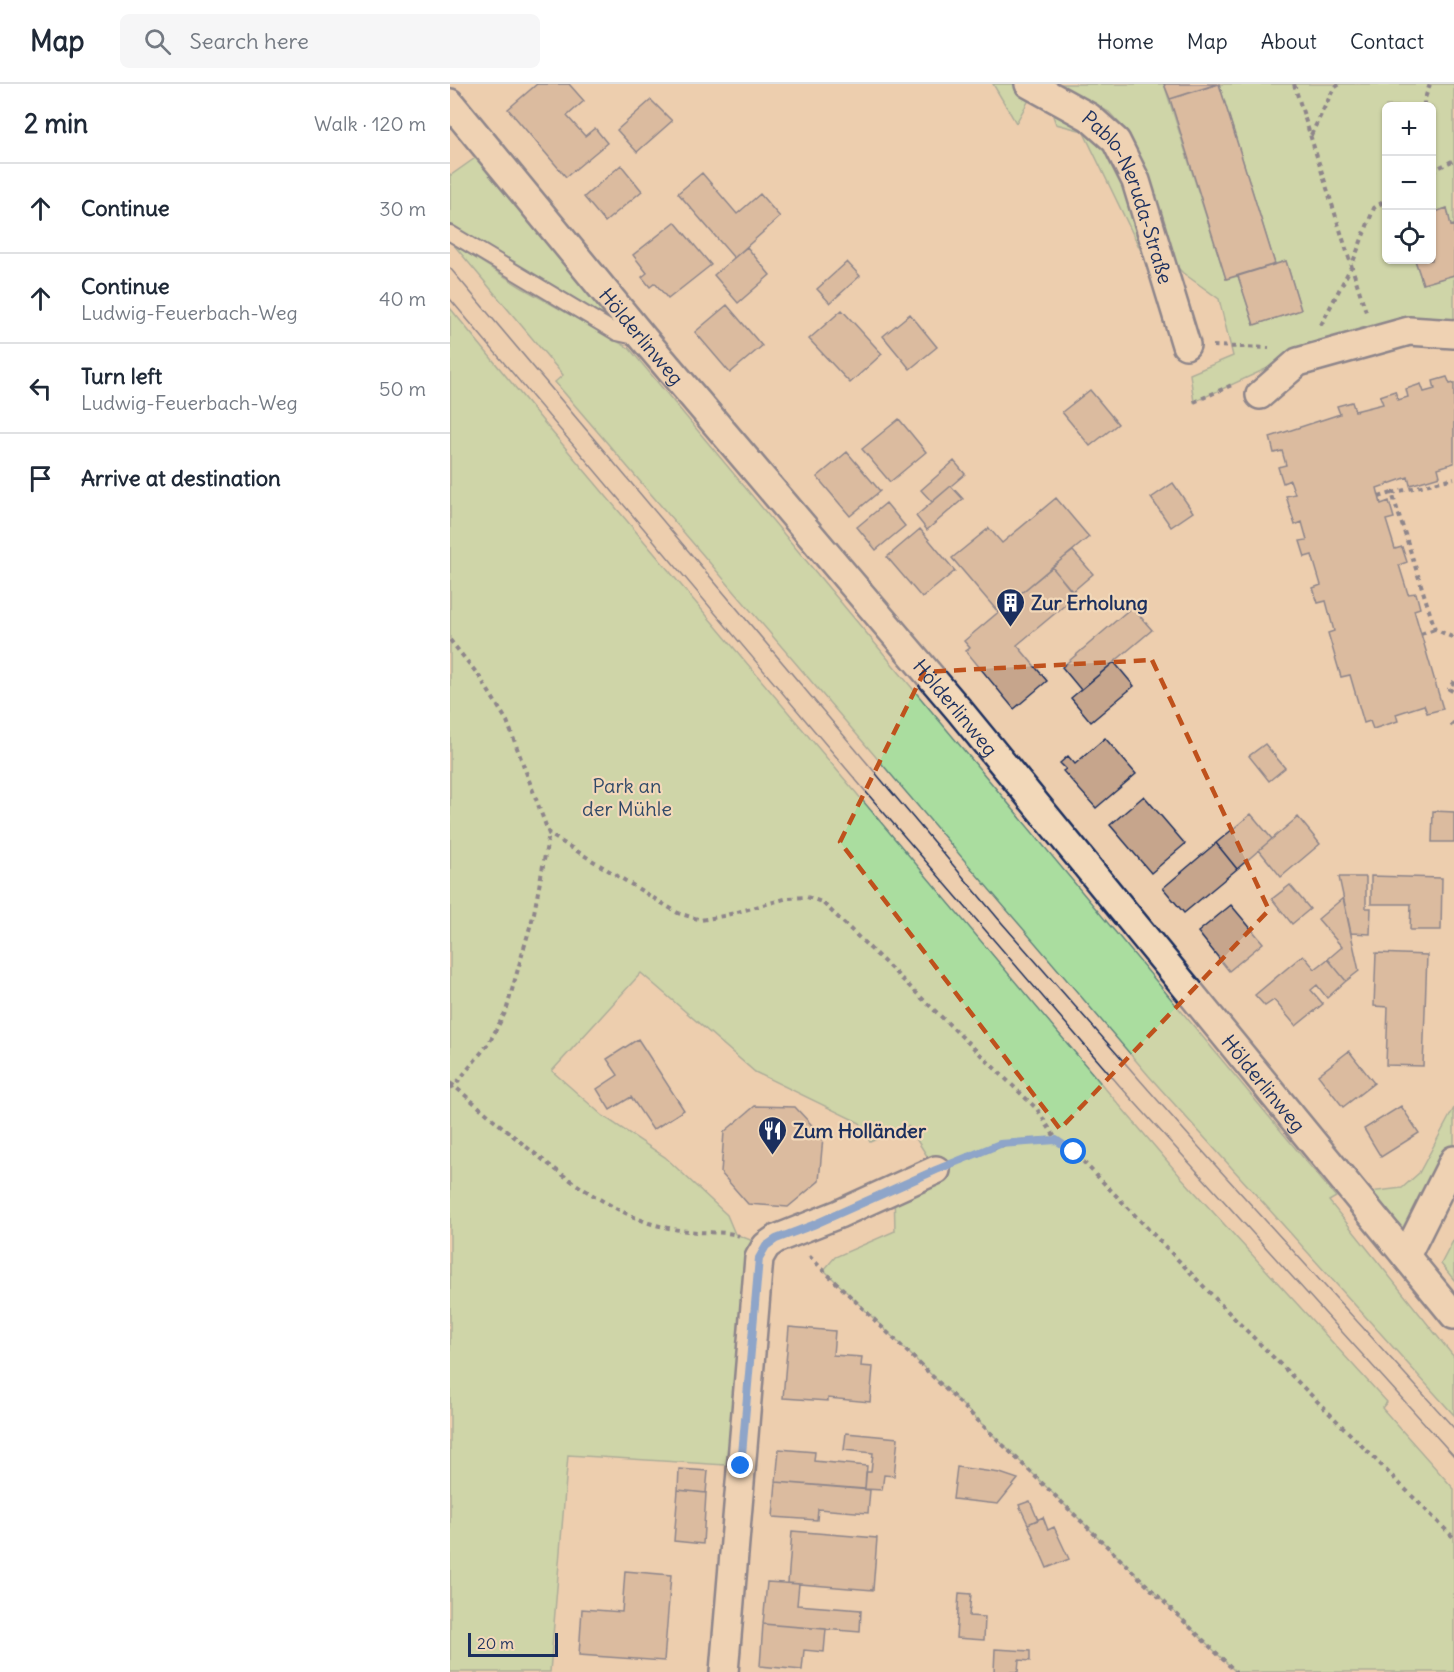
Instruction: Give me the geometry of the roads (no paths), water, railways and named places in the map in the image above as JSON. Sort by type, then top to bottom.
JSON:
[{"type":"street","name":"Pablo-Neruda-Straße","points":[[1029,84],[1089,117],[1116,141],[1136,181],[1186,345]]},
{"type":"street","name":"Hölderlinweg","points":[[450,103],[644,339],[959,710],[1454,1315]]},
{"type":"street","points":[[1260,394],[1298,362],[1409,331],[1454,334]]},
{"type":"street","points":[[1406,1256],[1454,1160]]},
{"type":"street","points":[[724,1672],[759,1258],[776,1240],[936,1170]]},
{"type":"lane","points":[[450,233],[617,333],[644,339]]},
{"type":"tram line","points":[[450,268],[1001,922],[1197,1145],[1454,1428]]},
{"type":"tram line","points":[[450,299],[866,792],[1119,1085],[1454,1456]]},
{"type":"place","name":"Zur Erholung","points":[[1010,628]]},
{"type":"place","name":"Zum Holländer","points":[[772,1156]]},
{"type":"park label","name":"Park an der Mühle","points":[[627,796]]}]
